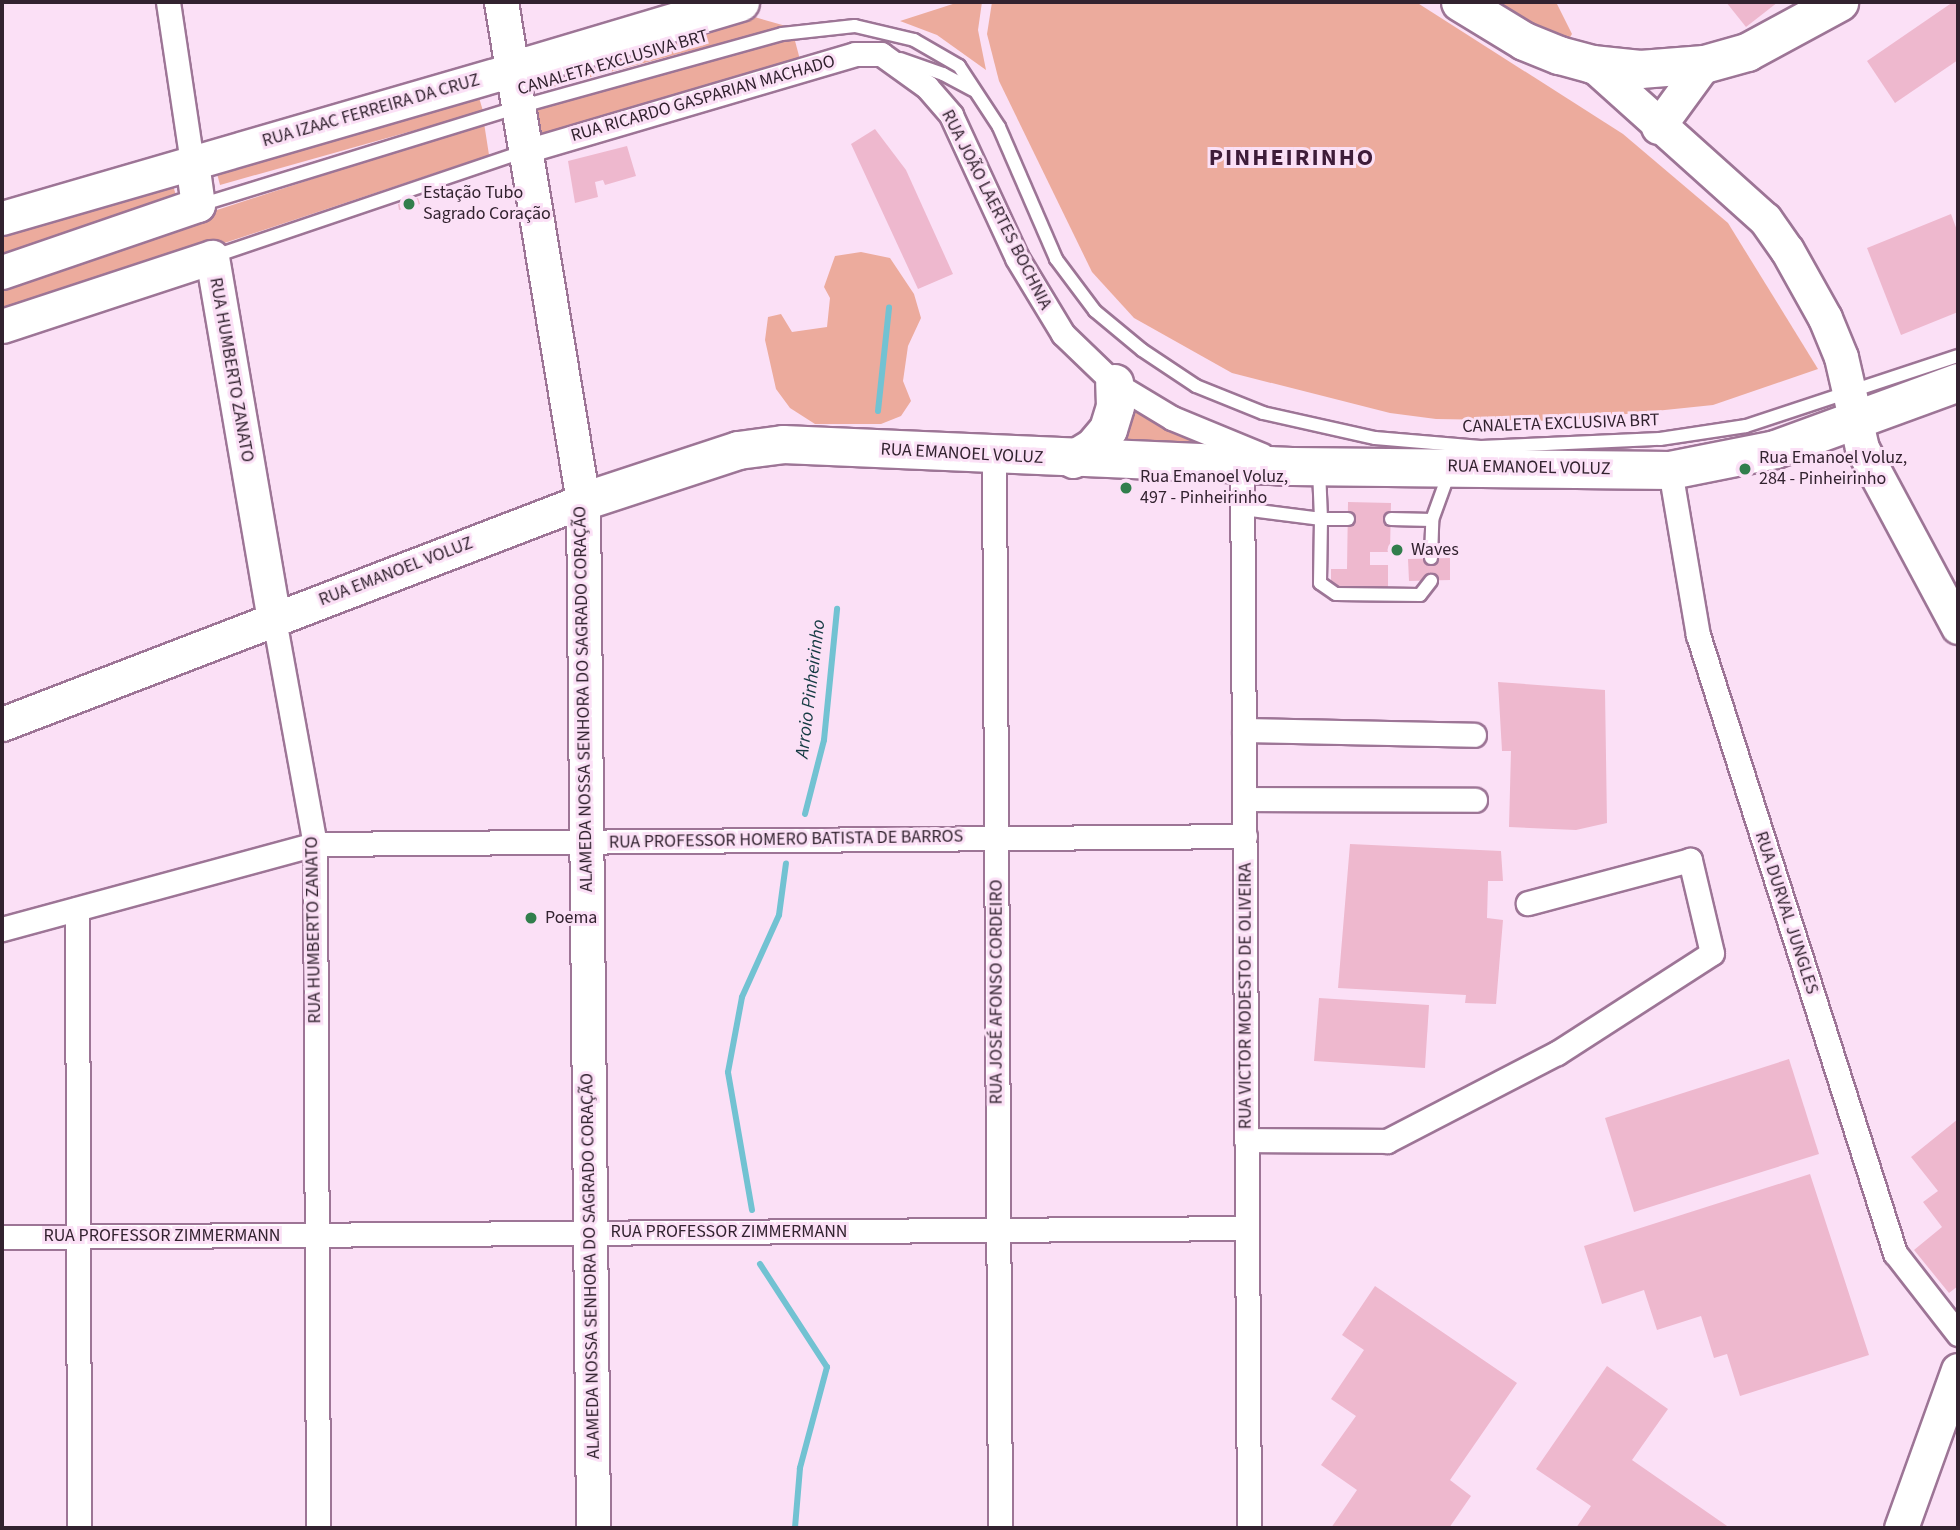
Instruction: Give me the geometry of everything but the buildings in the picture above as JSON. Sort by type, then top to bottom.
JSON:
[{"type":"main road","name":"ALAMEDA NOSSA SENHORA DO SAGRADO CORAÇÃO","points":[[501,2],[583,501],[593,1528]]},
{"type":"main road","name":"RUA IZAAC FERREIRA DA CRUZ","points":[[2,218],[740,2]]},
{"type":"main road","points":[[1460,2],[1524,41],[1592,64],[1640,69],[1704,64],[1777,39],[1839,2]]},
{"type":"main road","points":[[1592,64],[1658,127],[1765,219],[1825,318],[1862,448],[1958,627]]},
{"type":"main road","points":[[1658,127],[1704,64]]},
{"type":"main road","points":[[2,272],[198,205],[192,163]]},
{"type":"main road","points":[[2,326],[212,257]]},
{"type":"main road","name":"RUA HUMBERTO ZANATO","points":[[212,257],[274,619]]},
{"type":"main road","name":"RUA EMANOEL VOLUZ","points":[[2,724],[583,501],[738,450],[783,444],[1073,459],[1306,466],[1670,470],[1775,449],[1852,407],[1958,382]]},
{"type":"main road","points":[[1073,459],[1093,447],[1108,429],[1115,406],[1114,383]]},
{"type":"main road","points":[[1901,1528],[1958,1370]]},
{"type":"street","points":[[168,2],[192,163]]},
{"type":"street","name":"RUA RICARDO GASPARIAN MACHADO","points":[[526,151],[855,54],[881,54]]},
{"type":"street","name":"RUA JOÃO LAERTES BOCHNIA","points":[[881,54],[927,87],[951,115],[1038,298],[1063,334],[1114,383],[1172,418],[1306,466]]},
{"type":"street","name":"RUA JOSÉ AFONSO CORDEIRO","points":[[994,455],[1000,1528]]},
{"type":"street","name":"RUA VICTOR MODESTO DE OLIVEIRA","points":[[1242,464],[1249,1528]]},
{"type":"street","name":"RUA DURVAL JUNGLES","points":[[1670,470],[1698,635],[1895,1253],[1958,1334]]},
{"type":"street","name":"RUA HUMBERTO ZANATO","points":[[274,619],[316,845],[318,1528]]},
{"type":"street","points":[[1244,730],[1474,735]]},
{"type":"street","points":[[1244,799],[1475,800]]},
{"type":"street","name":"RUA PROFESSOR HOMERO BATISTA DE BARROS","points":[[2,929],[316,845],[1245,836]]},
{"type":"street","points":[[1247,1140],[1387,1141],[1558,1053],[1713,953],[1690,860],[1528,903]]},
{"type":"street","points":[[77,909],[79,1528]]},
{"type":"street","name":"RUA PROFESSOR ZIMMERMANN","points":[[2,1237],[1247,1228]]},
{"type":"lane","name":"CANALETA EXCLUSIVA BRT","points":[[198,205],[519,107],[822,27],[875,29],[914,40],[959,66],[982,96],[1056,259],[1095,311],[1142,350],[1196,386],[1263,413],[1375,438],[1481,447],[1660,439],[1852,407],[1958,356]]},
{"type":"lane","points":[[881,54],[943,74],[982,96]]},
{"type":"lane","points":[[212,257],[526,151]]},
{"type":"lane","points":[[1306,466],[1321,519],[1320,583],[1326,590],[1336,594],[1420,594],[1432,580]]},
{"type":"lane","points":[[1431,558],[1432,520],[1452,466]]},
{"type":"lane","points":[[1243,509],[1321,519],[1348,519]]},
{"type":"lane","points":[[1391,519],[1432,520]]},
{"type":"shaded area","points":[[959,2],[982,2],[978,30],[986,70],[937,35],[900,21]]},
{"type":"shaded area","points":[[992,2],[1416,2],[1623,134],[1728,223],[1818,369],[1713,405],[1559,421],[1436,419],[1390,413],[1232,373],[1134,318],[1092,272],[999,81],[987,34]]},
{"type":"shaded area","points":[[1492,2],[1556,2],[1572,34],[1569,39],[1531,24]]},
{"type":"shaded area","points":[[744,14],[793,28],[770,30],[526,94],[523,73]]},
{"type":"shaded area","points":[[794,37],[803,71],[532,142],[526,107]]},
{"type":"shaded area","points":[[477,91],[483,111],[220,185],[215,166]]},
{"type":"shaded area","points":[[484,123],[489,155],[2,317],[2,280]]},
{"type":"shaded area","points":[[172,182],[178,202],[2,259],[2,230]]},
{"type":"shaded area","points":[[861,252],[890,258],[914,294],[921,318],[908,346],[903,381],[911,401],[901,416],[881,424],[815,424],[790,408],[776,389],[765,340],[768,317],[781,314],[792,332],[827,327],[830,298],[824,287],[835,256]]},
{"type":"shaded area","points":[[1123,397],[1222,447],[1107,445]]},
{"type":"waterway","name":"Arroio Pinheirinho","points":[[878,411],[889,308]]},
{"type":"waterway","name":"Arroio Pinheirinho","points":[[805,814],[824,740],[837,609]]},
{"type":"waterway","name":"Arroio Pinheirinho","points":[[752,1210],[728,1072],[742,997],[779,915],[786,863]]},
{"type":"waterway","name":"Arroio Pinheirinho","points":[[760,1264],[827,1367],[800,1468],[795,1528]]},
{"type":"place","name":"Estação Tubo Sagrado Coração","points":[[409,204]]},
{"type":"place","name":"Rua Emanoel Voluz, 284 - Pinheirinho","points":[[1745,469]]},
{"type":"place","name":"Rua Emanoel Voluz, 497 - Pinheirinho","points":[[1126,488]]},
{"type":"place","name":"Waves","points":[[1397,550]]},
{"type":"place","name":"Poema","points":[[531,918]]},
{"type":"district","name":"PINHEIRINHO","points":[[1292,158]]}]
